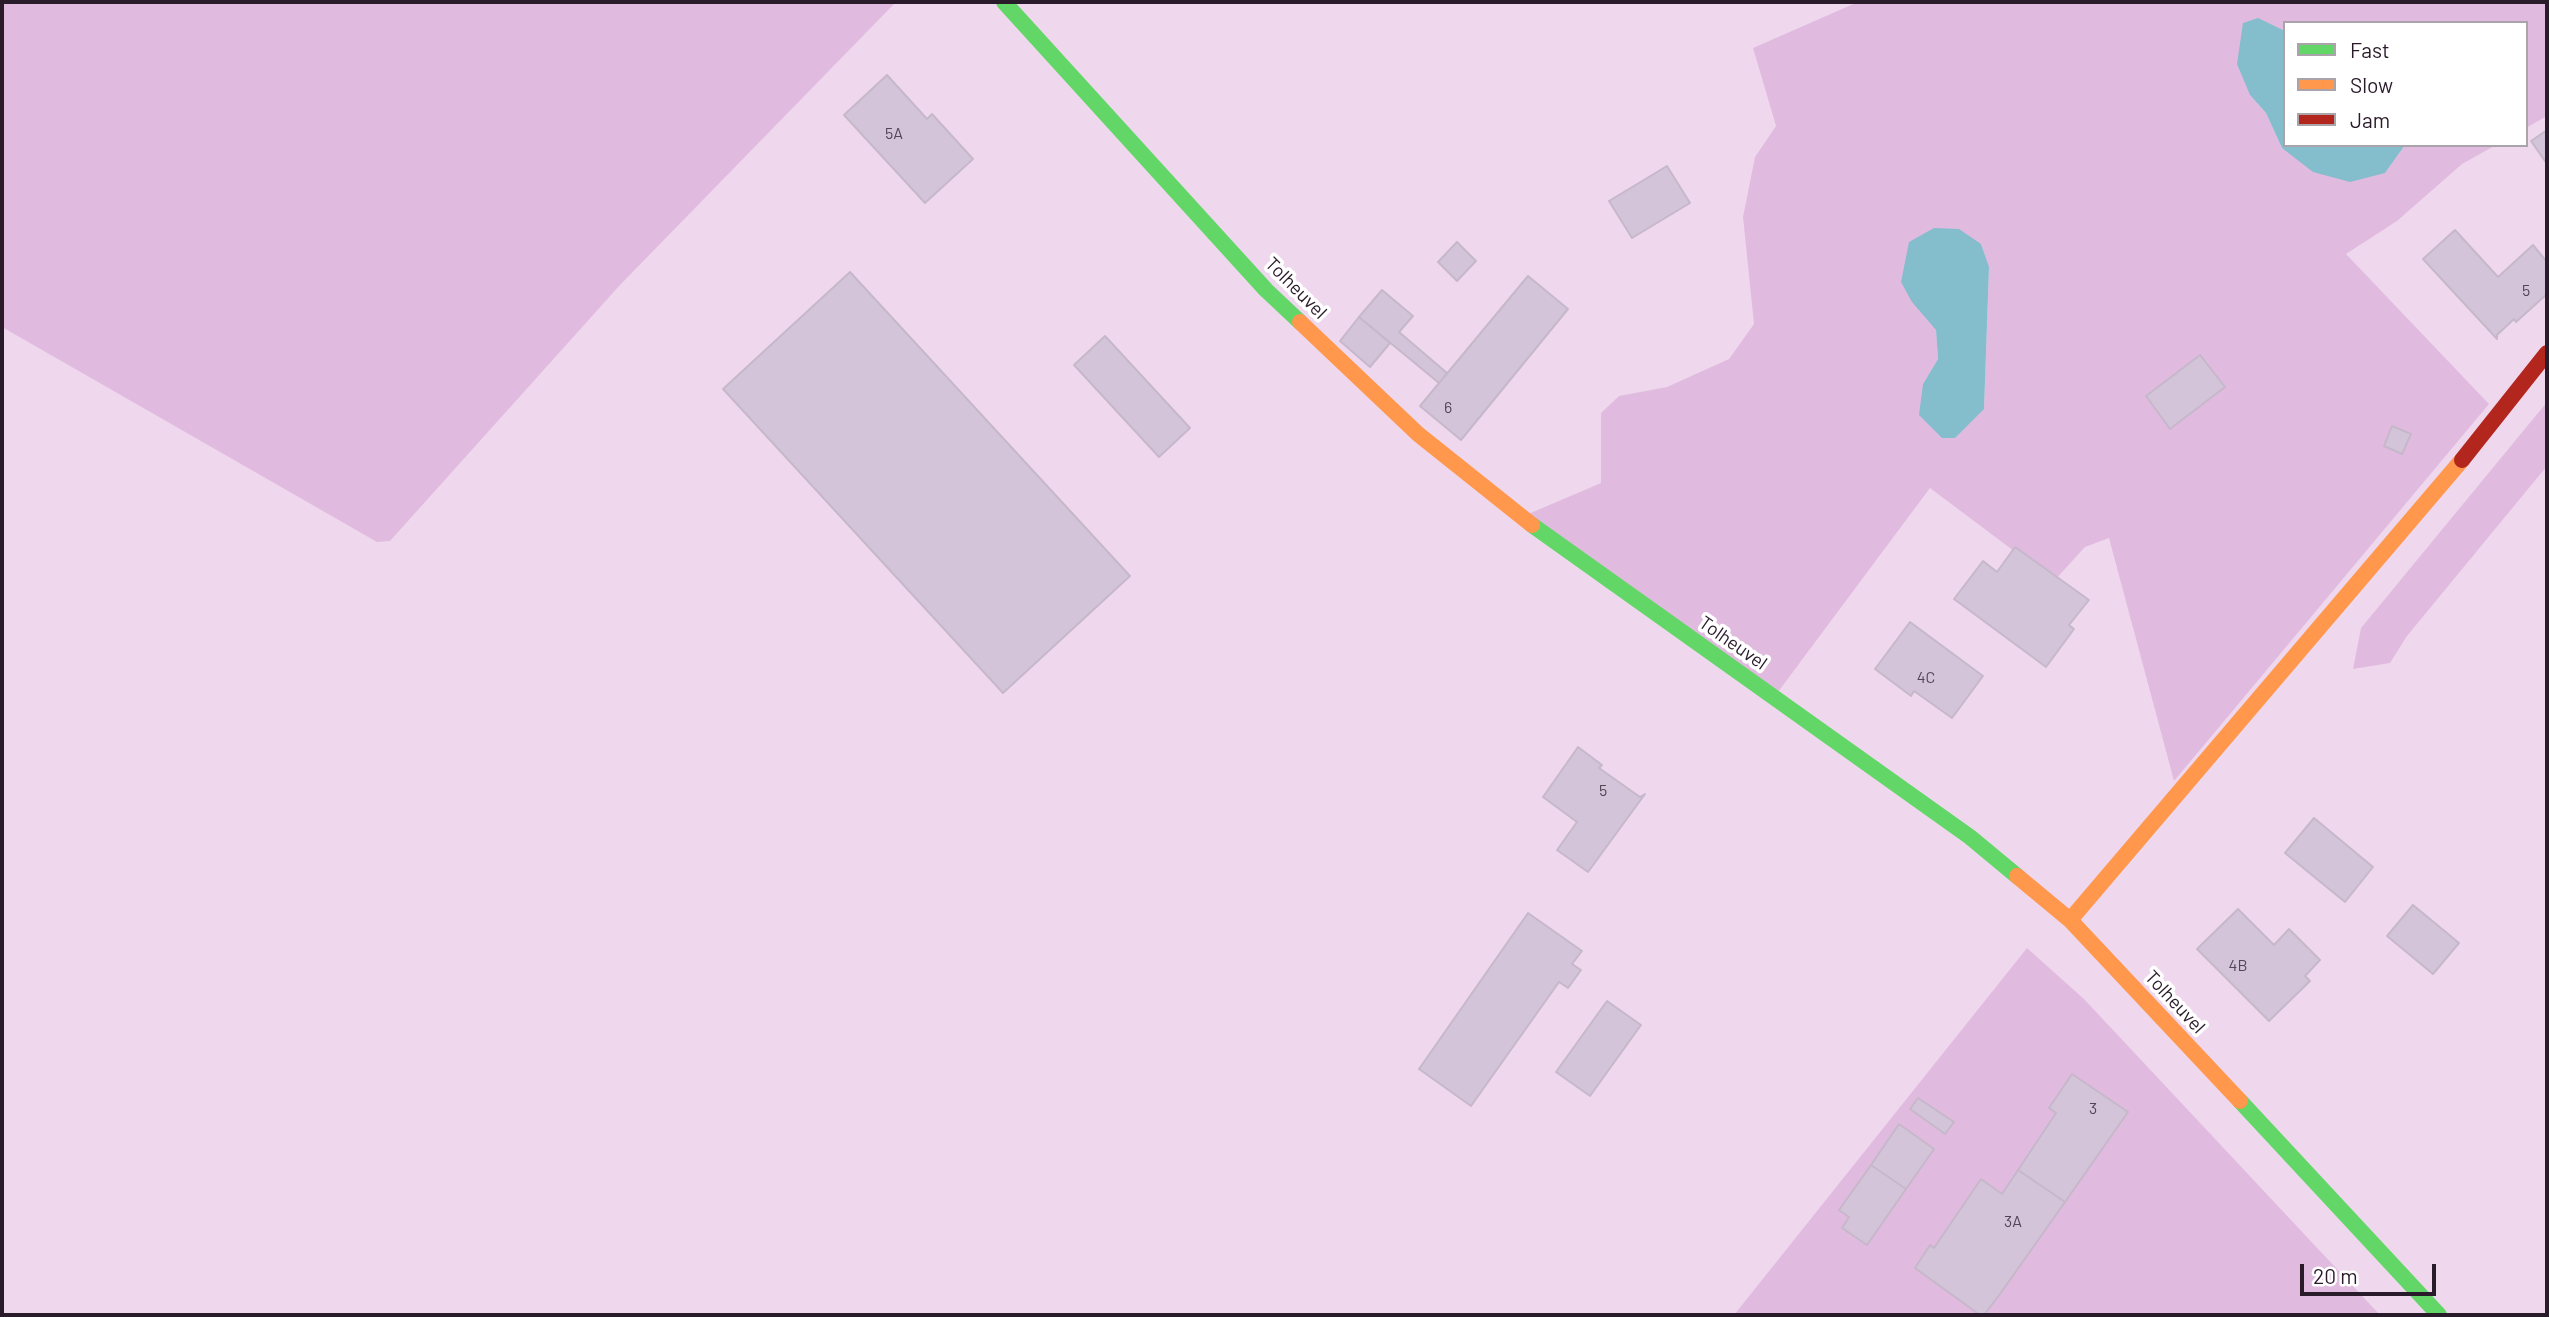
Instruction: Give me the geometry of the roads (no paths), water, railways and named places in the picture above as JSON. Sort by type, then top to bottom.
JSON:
[{"type":"street","name":"Tolheuvel","points":[[1004,2],[1266,290],[1418,434],[1542,533],[1970,837],[2070,920],[2439,1315]]},
{"type":"street","points":[[2070,920],[2422,510],[2547,354]]},
{"type":"water","points":[[2258,18],[2283,30],[2283,147],[2404,147],[2385,173],[2350,182],[2313,172],[2282,148],[2266,113],[2250,95],[2237,64],[2243,23]]},
{"type":"water","points":[[1934,228],[1959,229],[1981,244],[1989,267],[1984,409],[1955,438],[1942,438],[1919,415],[1923,384],[1938,359],[1936,330],[1912,302],[1901,282],[1909,242]]}]
